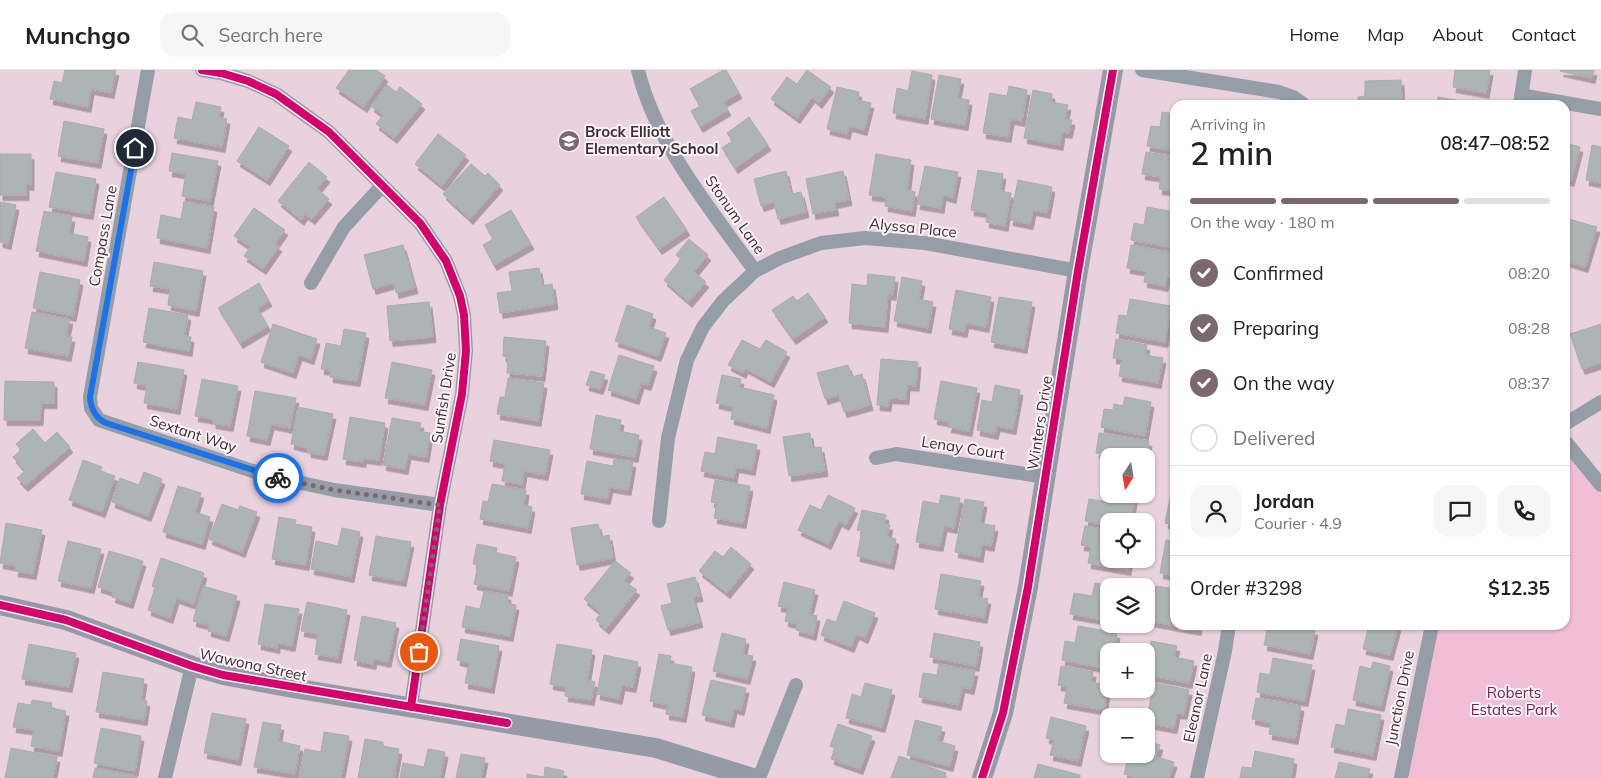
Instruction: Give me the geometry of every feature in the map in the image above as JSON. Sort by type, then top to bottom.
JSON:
[{"type":"street","name":"Compass Lane","points":[[91,408],[90,397],[148,70]]},
{"type":"street","name":"Sunfish Drive","points":[[202,70],[221,73],[248,81],[276,94],[328,132],[420,223],[446,262],[460,296],[464,315],[466,352],[462,394],[440,505],[411,707]]},
{"type":"street","name":"Stonum Lane","points":[[638,70],[644,92],[665,137],[694,186],[755,271]]},
{"type":"street","name":"Winters Drive","points":[[982,778],[1003,713],[1028,587],[1078,271],[1113,70]]},
{"type":"street","points":[[1142,70],[1279,92],[1297,100]]},
{"type":"street","points":[[1521,100],[1525,70]]},
{"type":"street","points":[[1570,106],[1601,109]]},
{"type":"street","points":[[311,283],[344,227],[382,186]]},
{"type":"street","name":"Alyssa Place","points":[[659,521],[668,438],[687,360],[703,327],[723,300],[755,271],[780,258],[822,243],[865,238],[925,243],[1078,271]]},
{"type":"street","points":[[1570,421],[1601,402]]},
{"type":"street","name":"Sextant Way","points":[[91,408],[98,420],[266,475],[334,490],[440,505]]},
{"type":"street","points":[[1570,447],[1601,485]]},
{"type":"street","name":"Lenay Court","points":[[876,458],[896,454],[1045,477]]},
{"type":"street","name":"Wawona Street","points":[[0,607],[66,620],[192,666],[232,677],[656,748],[753,778]]},
{"type":"street","name":"Eleanor Lane","points":[[1197,778],[1228,630]]},
{"type":"street","name":"Junction Drive","points":[[1400,778],[1431,630]]},
{"type":"street","points":[[165,778],[192,666]]},
{"type":"street","points":[[760,778],[796,685]]},
{"type":"green space","name":"Roberts Estates Park","points":[[1570,447],[1601,485],[1601,778],[1401,778],[1431,630],[1570,630]]},
{"type":"building","points":[[65,70],[116,70],[111,93],[91,89],[88,107],[50,99],[54,81],[62,83]]},
{"type":"building","points":[[349,70],[376,70],[385,76],[364,107],[336,88]]},
{"type":"building","points":[[726,70],[739,93],[723,102],[728,110],[700,127],[691,111],[700,106],[690,89]]},
{"type":"building","points":[[807,70],[831,87],[819,103],[812,97],[797,118],[771,99],[787,77],[797,84]]},
{"type":"building","points":[[1455,70],[1490,70],[1486,93],[1453,87]]},
{"type":"building","points":[[1561,70],[1594,70],[1592,78]]},
{"type":"building","points":[[912,71],[932,75],[925,119],[893,113],[897,88],[908,91]]},
{"type":"building","points":[[939,75],[961,79],[957,98],[969,100],[965,125],[931,119]]},
{"type":"building","points":[[1401,80],[1402,100],[1358,100],[1358,97],[1365,96],[1365,81]]},
{"type":"building","points":[[387,85],[396,92],[400,87],[422,104],[394,138],[376,124],[383,115],[371,106]]},
{"type":"building","points":[[1009,86],[1027,90],[1022,121],[1011,119],[1008,137],[983,133],[990,93],[1007,96]]},
{"type":"building","points":[[837,87],[859,92],[857,100],[871,103],[864,130],[849,126],[847,134],[827,129]]},
{"type":"building","points":[[1033,90],[1052,94],[1051,102],[1068,105],[1065,119],[1072,120],[1069,133],[1062,132],[1060,145],[1024,138]]},
{"type":"building","points":[[1438,97],[1455,100],[1438,100]]},
{"type":"building","points":[[196,102],[221,107],[219,117],[227,119],[222,147],[174,138],[178,117],[192,120]]},
{"type":"building","points":[[1162,112],[1170,113],[1170,150],[1147,146],[1151,126],[1160,127]]},
{"type":"building","points":[[749,117],[768,145],[735,168],[722,148],[732,141],[727,133]]},
{"type":"building","points":[[64,121],[104,129],[98,163],[58,156]]},
{"type":"building","points":[[259,127],[289,146],[267,180],[237,161]]},
{"type":"building","points":[[438,134],[466,155],[442,186],[415,164]]},
{"type":"building","points":[[1570,144],[1580,147],[1570,181]]},
{"type":"building","points":[[1592,145],[1601,147],[1601,183],[1586,180]]},
{"type":"building","points":[[1146,152],[1170,156],[1170,190],[1159,189],[1161,177],[1142,174]]},
{"type":"building","points":[[172,153],[218,161],[210,201],[182,196],[186,174],[169,171]]},
{"type":"building","points":[[0,154],[31,154],[31,185],[26,184],[26,195],[0,195]]},
{"type":"building","points":[[876,154],[911,160],[907,190],[915,192],[912,211],[885,206],[886,197],[869,195]]},
{"type":"building","points":[[309,162],[327,177],[317,189],[329,199],[312,219],[305,214],[301,220],[278,201]]},
{"type":"building","points":[[471,164],[485,176],[488,173],[500,185],[470,219],[443,194]]},
{"type":"building","points":[[925,166],[958,172],[953,198],[943,195],[941,208],[917,204]]},
{"type":"building","points":[[978,170],[1003,174],[1000,191],[1011,193],[1005,226],[986,222],[988,213],[971,210]]},
{"type":"building","points":[[786,171],[791,194],[801,192],[806,212],[778,219],[774,202],[761,206],[754,179]]},
{"type":"building","points":[[843,171],[849,200],[834,203],[836,210],[813,214],[806,179]]},
{"type":"building","points":[[56,172],[96,179],[90,214],[49,207]]},
{"type":"building","points":[[1018,180],[1052,187],[1047,213],[1033,210],[1030,224],[1010,220]]},
{"type":"building","points":[[664,197],[687,230],[659,249],[636,217]]},
{"type":"building","points":[[184,201],[214,207],[207,248],[157,238],[161,215],[181,219]]},
{"type":"building","points":[[0,202],[16,205],[8,244],[0,242]]},
{"type":"building","points":[[1147,207],[1170,211],[1170,247],[1131,240],[1134,223],[1144,225]]},
{"type":"building","points":[[254,208],[285,230],[275,244],[279,246],[263,269],[244,256],[250,247],[234,236]]},
{"type":"building","points":[[511,210],[531,244],[494,265],[483,245],[493,239],[485,225]]},
{"type":"building","points":[[44,211],[72,217],[69,233],[88,237],[84,261],[36,251]]},
{"type":"building","points":[[1570,219],[1597,227],[1585,267],[1570,262]]},
{"type":"building","points":[[689,239],[708,255],[694,272],[706,282],[689,302],[664,280],[681,259],[676,255]]},
{"type":"building","points":[[403,245],[415,288],[396,293],[394,283],[373,289],[364,255]]},
{"type":"building","points":[[1131,245],[1170,252],[1170,278],[1167,277],[1165,286],[1144,282],[1146,271],[1127,268]]},
{"type":"building","points":[[154,262],[203,271],[196,311],[168,305],[170,289],[150,286]]},
{"type":"building","points":[[539,268],[542,286],[552,284],[555,304],[500,313],[497,293],[512,291],[509,272]]},
{"type":"building","points":[[40,272],[80,280],[73,316],[33,308]]},
{"type":"building","points":[[868,274],[895,277],[893,295],[888,294],[885,327],[849,323],[852,284],[867,286]]},
{"type":"building","points":[[902,277],[922,281],[919,299],[933,302],[928,328],[894,321]]},
{"type":"building","points":[[259,283],[269,301],[257,308],[268,326],[240,343],[218,308]]},
{"type":"building","points":[[956,290],[991,297],[986,327],[966,323],[964,332],[949,329]]},
{"type":"building","points":[[808,293],[825,317],[793,339],[772,310],[793,296],[797,301]]},
{"type":"building","points":[[999,297],[1032,302],[1024,348],[991,342]]},
{"type":"building","points":[[1130,299],[1170,306],[1165,342],[1116,333],[1119,315],[1127,316]]},
{"type":"building","points":[[429,302],[433,337],[390,341],[387,306]]},
{"type":"building","points":[[627,305],[653,314],[649,327],[666,333],[658,356],[615,341]]},
{"type":"building","points":[[149,308],[188,315],[184,336],[191,337],[189,351],[143,342]]},
{"type":"building","points":[[32,312],[70,319],[66,336],[72,337],[68,356],[25,348]]},
{"type":"building","points":[[273,324],[317,339],[311,359],[299,355],[293,373],[261,362]]},
{"type":"building","points":[[1601,324],[1601,363],[1582,369],[1570,334]]},
{"type":"building","points":[[344,329],[366,333],[357,381],[330,377],[331,370],[321,369],[326,343],[341,346]]},
{"type":"building","points":[[504,337],[546,341],[542,376],[507,373],[508,357],[503,356]]},
{"type":"building","points":[[1116,339],[1147,345],[1145,355],[1163,358],[1158,383],[1119,376],[1122,359],[1113,358]]},
{"type":"building","points":[[742,340],[760,349],[766,340],[787,352],[771,382],[745,368],[743,373],[728,365]]},
{"type":"building","points":[[619,355],[654,366],[648,385],[641,383],[636,399],[608,390]]},
{"type":"building","points":[[881,359],[918,362],[916,386],[907,385],[906,399],[889,398],[888,406],[877,405]]},
{"type":"building","points":[[138,362],[184,370],[177,409],[144,403],[147,386],[134,383]]},
{"type":"building","points":[[392,362],[432,370],[425,405],[385,398]]},
{"type":"building","points":[[848,365],[852,377],[862,374],[870,405],[844,412],[839,395],[825,399],[817,373]]},
{"type":"building","points":[[591,371],[605,375],[600,389],[586,385]]},
{"type":"building","points":[[722,375],[741,379],[739,387],[774,395],[767,428],[731,419],[733,407],[716,403]]},
{"type":"building","points":[[508,378],[544,383],[538,421],[497,414],[500,397],[505,397]]},
{"type":"building","points":[[202,379],[238,386],[230,426],[213,423],[213,419],[195,416]]},
{"type":"building","points":[[5,381],[54,382],[54,403],[41,403],[40,420],[4,420]]},
{"type":"building","points":[[941,381],[977,388],[969,431],[948,427],[950,422],[934,419]]},
{"type":"building","points":[[995,385],[1020,390],[1013,429],[997,426],[995,434],[977,430],[982,400],[992,402]]},
{"type":"building","points":[[255,391],[296,398],[290,428],[271,424],[267,440],[247,436]]},
{"type":"building","points":[[1125,397],[1151,402],[1145,436],[1101,427],[1104,409],[1113,410],[1114,404],[1123,406]]},
{"type":"building","points":[[298,407],[333,414],[324,455],[308,452],[308,448],[291,444]]},
{"type":"building","points":[[596,415],[621,420],[619,431],[639,435],[635,457],[590,449]]},
{"type":"building","points":[[350,417],[385,423],[379,460],[363,458],[363,462],[343,459]]},
{"type":"building","points":[[392,418],[421,423],[419,431],[430,433],[426,457],[408,454],[405,469],[383,465]]},
{"type":"building","points":[[33,429],[45,443],[57,432],[70,447],[25,486],[17,478],[25,471],[13,457],[21,450],[16,444]]},
{"type":"building","points":[[810,433],[812,448],[821,447],[825,471],[789,476],[783,437]]},
{"type":"building","points":[[1099,433],[1149,441],[1148,448],[1100,448],[1100,454],[1096,453]]},
{"type":"building","points":[[718,437],[757,445],[752,470],[736,467],[734,478],[701,471],[705,452],[715,454]]},
{"type":"building","points":[[494,440],[550,450],[545,475],[524,471],[522,484],[502,481],[505,464],[490,461]]},
{"type":"building","points":[[614,459],[633,462],[628,490],[610,487],[607,499],[581,494],[587,461],[613,466]]},
{"type":"building","points":[[83,460],[102,467],[100,471],[115,476],[102,512],[69,500]]},
{"type":"building","points":[[144,472],[162,479],[148,516],[112,502],[120,478],[139,485]]},
{"type":"building","points":[[715,480],[750,486],[743,523],[714,518],[717,503],[711,502]]},
{"type":"building","points":[[492,484],[526,490],[524,505],[532,507],[528,528],[480,519],[483,501],[488,502]]},
{"type":"building","points":[[178,486],[201,493],[195,512],[210,517],[202,544],[163,532]]},
{"type":"building","points":[[828,495],[855,508],[846,525],[839,521],[828,544],[798,530],[810,505],[821,510]]},
{"type":"building","points":[[941,495],[960,498],[954,528],[944,526],[940,546],[916,542],[923,501],[939,504]]},
{"type":"building","points":[[1170,498],[1170,524],[1165,523]]},
{"type":"building","points":[[965,499],[984,502],[980,523],[995,526],[991,546],[982,544],[980,557],[955,552]]},
{"type":"building","points":[[1089,499],[1100,501],[1100,503],[1133,503],[1131,513],[1100,513],[1100,524],[1085,521]]},
{"type":"building","points":[[222,504],[238,510],[240,506],[257,512],[242,552],[209,539]]},
{"type":"building","points":[[862,510],[886,515],[884,524],[890,525],[887,536],[896,539],[891,564],[857,556],[862,531],[857,530]]},
{"type":"building","points":[[279,517],[296,520],[295,524],[312,527],[306,565],[272,559]]},
{"type":"building","points":[[6,523],[42,530],[33,574],[15,571],[16,566],[0,563]]},
{"type":"building","points":[[598,524],[601,537],[609,535],[613,558],[577,565],[571,528]]},
{"type":"building","points":[[1085,526],[1100,528],[1100,565],[1088,563],[1091,547],[1081,545]]},
{"type":"building","points":[[342,528],[360,532],[351,577],[311,569],[316,541],[338,546]]},
{"type":"building","points":[[376,536],[411,542],[403,581],[369,575]]},
{"type":"building","points":[[1166,540],[1170,540],[1170,575],[1160,573]]},
{"type":"building","points":[[68,541],[101,549],[91,588],[58,581]]},
{"type":"building","points":[[477,544],[497,548],[496,553],[516,557],[509,591],[474,584],[478,565],[473,564]]},
{"type":"building","points":[[731,547],[751,564],[727,593],[699,571],[715,551],[723,557]]},
{"type":"building","points":[[109,551],[143,561],[130,603],[112,597],[114,592],[98,587]]},
{"type":"building","points":[[161,558],[204,573],[194,604],[176,598],[170,618],[148,610],[155,587],[152,586]]},
{"type":"building","points":[[615,561],[631,573],[624,581],[637,590],[606,629],[596,620],[601,613],[584,599]]},
{"type":"building","points":[[941,574],[981,581],[978,597],[988,599],[984,618],[935,609]]},
{"type":"building","points":[[695,577],[700,596],[693,597],[700,622],[668,630],[661,606],[672,603],[667,584]]},
{"type":"building","points":[[784,582],[815,590],[809,614],[817,616],[813,635],[796,630],[797,624],[785,621],[788,608],[778,606]]},
{"type":"building","points":[[1095,583],[1100,584],[1100,619],[1070,614],[1074,593],[1092,596]]},
{"type":"building","points":[[203,586],[237,596],[226,636],[208,631],[209,625],[193,621]]},
{"type":"building","points":[[1156,586],[1170,588],[1170,625],[1155,622]]},
{"type":"building","points":[[484,591],[508,595],[507,603],[516,605],[510,636],[462,627],[466,606],[480,609]]},
{"type":"building","points":[[844,601],[875,613],[865,638],[856,634],[851,647],[821,635],[827,619],[836,622]]},
{"type":"building","points":[[307,602],[347,610],[338,658],[315,654],[318,634],[301,631]]},
{"type":"building","points":[[265,604],[299,609],[292,646],[277,643],[277,648],[258,644]]},
{"type":"building","points":[[362,616],[396,623],[388,662],[374,659],[373,664],[354,660]]},
{"type":"building","points":[[1078,626],[1100,630],[1100,633],[1117,633],[1115,643],[1100,643],[1100,667],[1062,660],[1065,641],[1075,643]]},
{"type":"building","points":[[1267,630],[1315,630],[1310,654],[1264,645]]},
{"type":"building","points":[[1368,630],[1397,630],[1390,655],[1363,649]]},
{"type":"building","points":[[722,633],[746,639],[743,654],[753,656],[747,679],[713,671]]},
{"type":"building","points":[[934,633],[980,642],[976,666],[930,657]]},
{"type":"building","points":[[461,639],[499,646],[491,688],[465,683],[469,663],[457,660]]},
{"type":"building","points":[[1151,641],[1177,646],[1174,657],[1194,661],[1189,683],[1155,677],[1155,643],[1151,643]]},
{"type":"building","points":[[29,644],[76,653],[69,687],[22,679]]},
{"type":"building","points":[[557,644],[592,650],[587,680],[595,682],[591,700],[565,696],[566,687],[550,684]]},
{"type":"building","points":[[659,654],[671,656],[670,663],[692,667],[683,717],[666,714],[668,705],[650,701]]},
{"type":"building","points":[[604,655],[638,662],[633,687],[622,685],[619,699],[597,694]]},
{"type":"building","points":[[1273,658],[1312,665],[1305,701],[1257,692],[1260,673],[1270,675]]},
{"type":"building","points":[[1373,662],[1390,666],[1381,706],[1353,700],[1360,666],[1371,669]]},
{"type":"building","points":[[939,664],[975,671],[971,689],[962,687],[958,705],[919,697],[923,673],[937,675]]},
{"type":"building","points":[[1061,666],[1093,672],[1091,682],[1100,684],[1100,698],[1106,698],[1104,708],[1100,709],[1064,703],[1067,687],[1058,685]]},
{"type":"building","points":[[103,672],[144,679],[141,700],[147,701],[144,720],[96,712]]},
{"type":"building","points":[[711,680],[746,688],[741,710],[734,708],[731,722],[702,715]]},
{"type":"building","points":[[865,683],[892,690],[882,727],[846,718],[852,694],[861,697]]},
{"type":"building","points":[[1155,683],[1189,690],[1184,714],[1177,713],[1174,728],[1155,725],[1155,708],[1149,708],[1151,698],[1155,698]]},
{"type":"building","points":[[1256,698],[1301,706],[1295,739],[1269,734],[1271,723],[1252,719]]},
{"type":"building","points":[[32,700],[52,703],[51,708],[66,711],[59,751],[31,746],[34,730],[13,727],[18,703],[31,705]]},
{"type":"building","points":[[1348,709],[1381,715],[1373,755],[1331,747],[1336,724],[1345,726]]},
{"type":"building","points":[[212,713],[246,719],[238,760],[204,753]]},
{"type":"building","points":[[1051,717],[1086,726],[1078,761],[1050,755],[1054,740],[1046,738]]},
{"type":"building","points":[[915,720],[942,727],[938,741],[955,746],[950,766],[907,755]]},
{"type":"building","points":[[263,722],[281,725],[278,741],[300,746],[295,774],[254,767]]},
{"type":"building","points":[[838,724],[872,736],[860,769],[831,759],[835,748],[830,746]]},
{"type":"building","points":[[101,728],[141,736],[135,771],[94,763]]},
{"type":"building","points":[[324,732],[349,736],[341,778],[299,778],[305,749],[321,752]]},
{"type":"building","points":[[365,739],[383,742],[383,746],[399,749],[394,778],[358,778]]},
{"type":"building","points":[[1155,744],[1160,745],[1156,757],[1174,762],[1169,778],[1138,778],[1124,774],[1127,763],[1155,763]]},
{"type":"building","points":[[11,748],[57,757],[53,778],[5,778]]},
{"type":"building","points":[[428,749],[445,752],[440,778],[400,778],[403,763],[424,767]]},
{"type":"building","points":[[1255,751],[1294,759],[1291,778],[1240,778],[1242,767],[1252,768]]},
{"type":"building","points":[[461,754],[485,758],[481,778],[456,778]]},
{"type":"building","points":[[899,756],[946,773],[945,778],[891,778]]},
{"type":"building","points":[[1339,762],[1370,769],[1367,778],[1335,778]]},
{"type":"building","points":[[1038,764],[1080,775],[1080,778],[1034,778]]},
{"type":"building","points":[[545,767],[564,771],[562,778],[527,778],[527,774],[544,777]]},
{"type":"building","points":[[95,768],[137,776],[137,778],[93,778]]},
{"type":"cycle path","points":[[202,70],[221,73],[248,81],[276,94],[329,132],[420,223],[446,261],[460,296],[464,315],[466,351],[462,394],[440,505],[411,707]]},
{"type":"cycle path","points":[[982,778],[1003,713],[1028,587],[1078,271],[1113,70]]},
{"type":"cycle path","points":[[0,605],[66,620],[192,666],[223,675],[507,723]]},
{"type":"way so far","points":[[278,478],[334,490],[440,505],[419,652]]},
{"type":"place","name":"Brock Elliott Elementary School","points":[[569,141]]},
{"type":"route","points":[[135,148],[90,397],[91,408],[98,420],[106,423],[278,478]]}]
